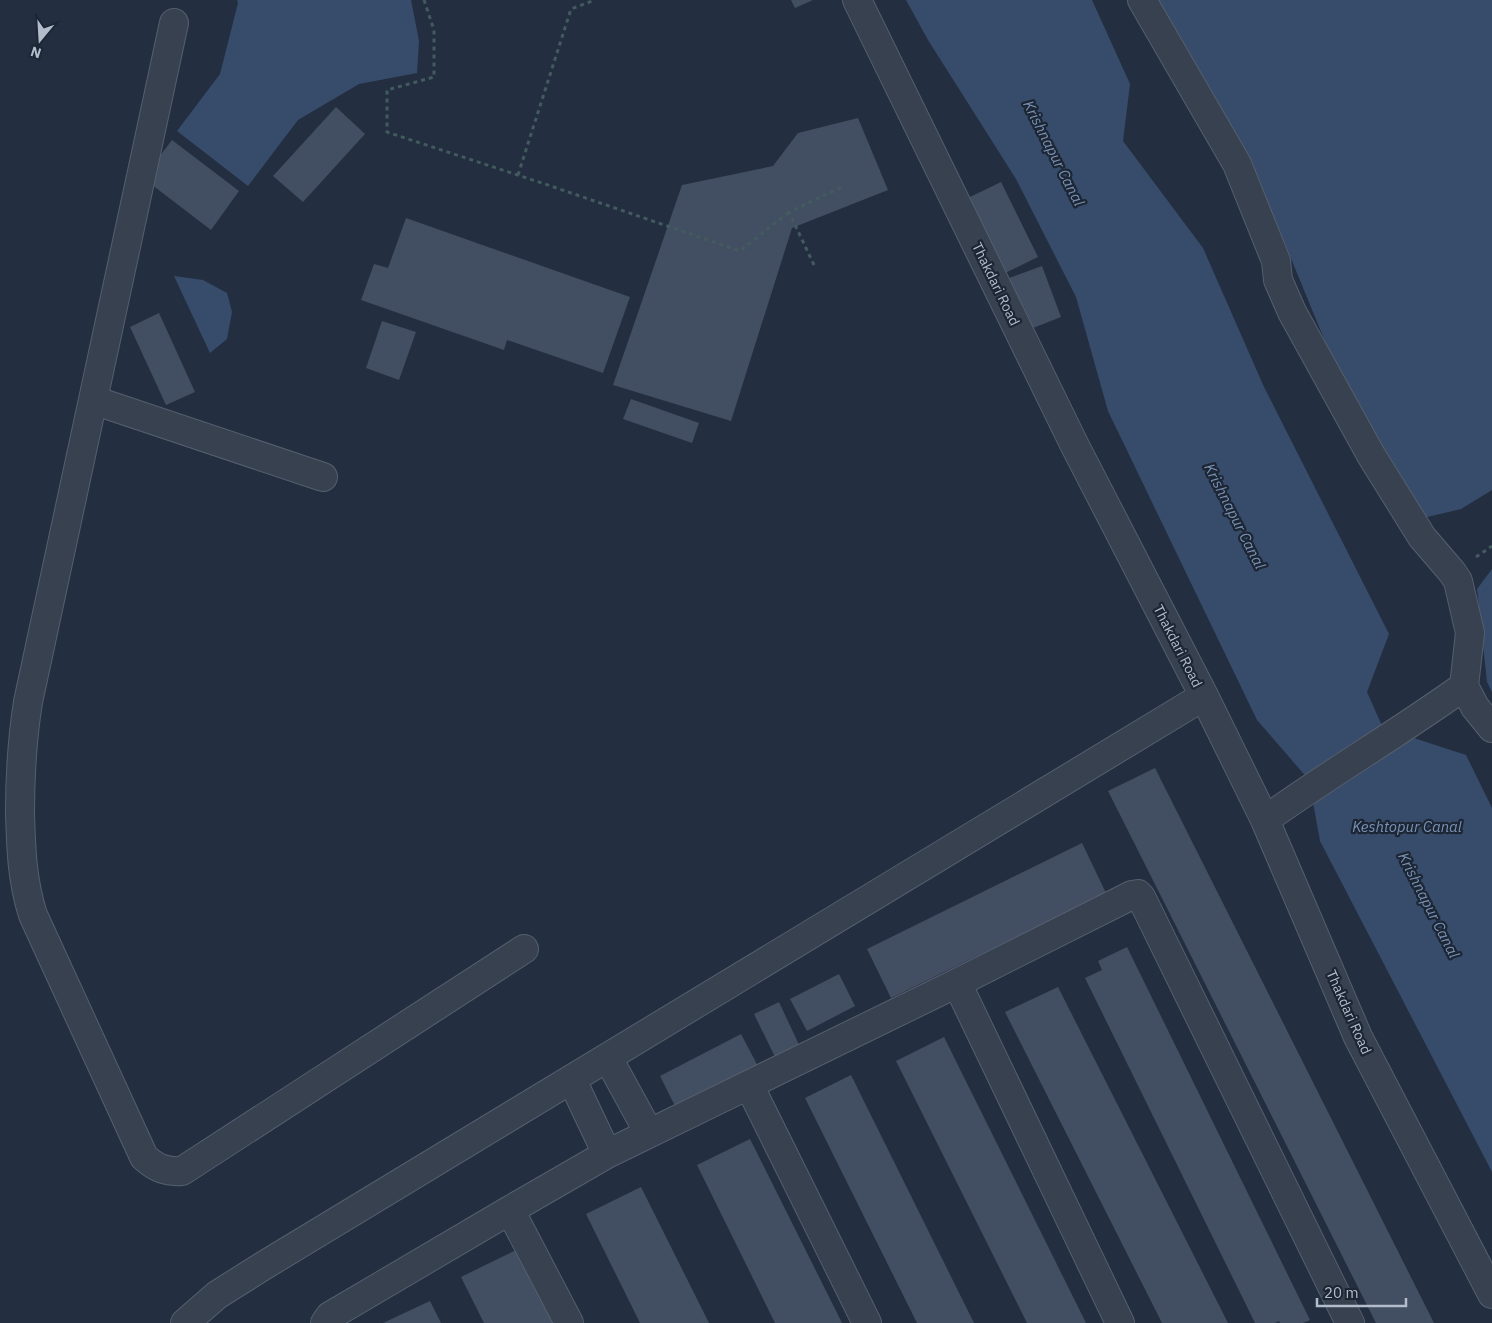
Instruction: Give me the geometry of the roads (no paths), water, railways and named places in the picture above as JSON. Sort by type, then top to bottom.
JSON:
[{"type":"street","name":"Thakdari Road","points":[[857,0],[1074,444],[1204,696],[1265,820],[1358,1037],[1492,1294]]},
{"type":"street","points":[[1142,0],[1238,164],[1276,261],[1278,280],[1292,312],[1371,455],[1422,537],[1458,581],[1470,633],[1464,686],[1475,707],[1492,728]]},
{"type":"street","points":[[174,23],[22,738],[20,767],[21,854],[26,894],[32,915],[144,1157],[154,1166],[170,1172],[182,1171],[524,949]]},
{"type":"street","points":[[93,400],[323,477]]},
{"type":"street","points":[[1265,820],[1300,794],[1418,720],[1464,686]]},
{"type":"street","points":[[184,1323],[217,1295],[1204,696]]},
{"type":"street","points":[[325,1323],[330,1316],[607,1154],[1132,895],[1138,894],[1350,1323]]},
{"type":"street","points":[[957,983],[1120,1323]]},
{"type":"street","points":[[608,1058],[649,1133]]},
{"type":"street","points":[[572,1080],[607,1154]]},
{"type":"street","points":[[749,1085],[867,1323]]},
{"type":"street","points":[[510,1210],[568,1323]]},
{"type":"water","points":[[237,0],[411,0],[419,41],[417,73],[359,84],[298,120],[248,186],[177,131],[220,74],[238,3]]},
{"type":"water","name":"Keshtopur Canal","points":[[906,0],[1092,0],[1130,84],[1123,141],[1203,248],[1264,387],[1389,634],[1367,692],[1383,728],[1466,755],[1492,808],[1492,1172],[1320,841],[1309,780],[1257,720],[1108,411],[1076,297],[1016,179],[928,40]]},
{"type":"water","points":[[1158,0],[1492,0],[1492,490],[1461,509],[1423,518],[1350,402],[1276,222]]},
{"type":"water","points":[[174,276],[203,280],[227,293],[232,312],[227,339],[210,353]]},
{"type":"water","points":[[1492,569],[1492,692],[1487,682],[1477,589]]},
{"type":"water label","name":"Krishnapur Canal","points":[[1054,153]]},
{"type":"water label","name":"Krishnapur Canal","points":[[1235,516]]},
{"type":"water label","name":"Krishnapur Canal","points":[[1429,905]]}]
